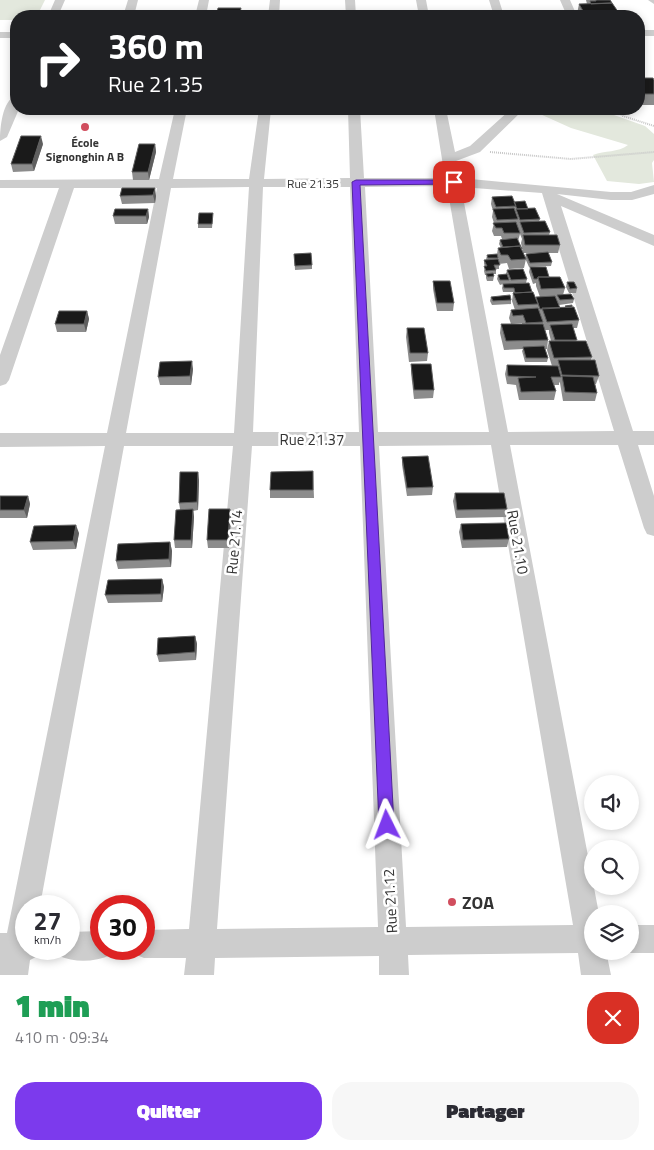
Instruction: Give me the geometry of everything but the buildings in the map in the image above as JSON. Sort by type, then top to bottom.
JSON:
[{"type":"street","points":[[0,137],[10,114]]},
{"type":"street","points":[[28,895],[164,183],[180,115]]},
{"type":"street","name":"Rue 21.14","points":[[199,975],[243,440],[256,183],[264,115]]},
{"type":"street","name":"Rue 21.12","points":[[354,115],[394,975]]},
{"type":"street","name":"Rue 21.10","points":[[441,115],[585,905]]},
{"type":"street","points":[[449,159],[475,149],[512,115]]},
{"type":"street","name":"Rue 21.35","points":[[0,184],[454,182],[550,193],[611,196],[632,196],[654,189]]},
{"type":"street","points":[[0,380],[68,184]]},
{"type":"street","points":[[550,193],[654,241]]},
{"type":"street","points":[[550,193],[654,528]]},
{"type":"street","name":"Rue 21.37","points":[[0,440],[654,438]]},
{"type":"street","points":[[155,944],[584,939]]},
{"type":"street","points":[[639,939],[654,939]]},
{"type":"street","points":[[13,975],[15,947]]},
{"type":"street","name":"Rue 21.10","points":[[594,960],[596,975]]},
{"type":"path","points":[[622,115],[654,126]]},
{"type":"path","points":[[475,149],[507,155],[571,159],[654,152]]},
{"type":"shaded area","points":[[0,0],[45,0],[40,10],[10,10],[10,20],[0,20]]},
{"type":"shaded area","points":[[542,115],[614,115],[645,126],[654,134],[654,160],[652,163],[654,182],[639,184],[607,181],[593,155],[624,148],[628,145],[571,128]]},
{"type":"place","name":"École Signonghin A B","points":[[85,127]]},
{"type":"place","name":"ZOA","points":[[452,902]]},
{"type":"route","points":[[387,825],[356,182],[454,182]]}]
